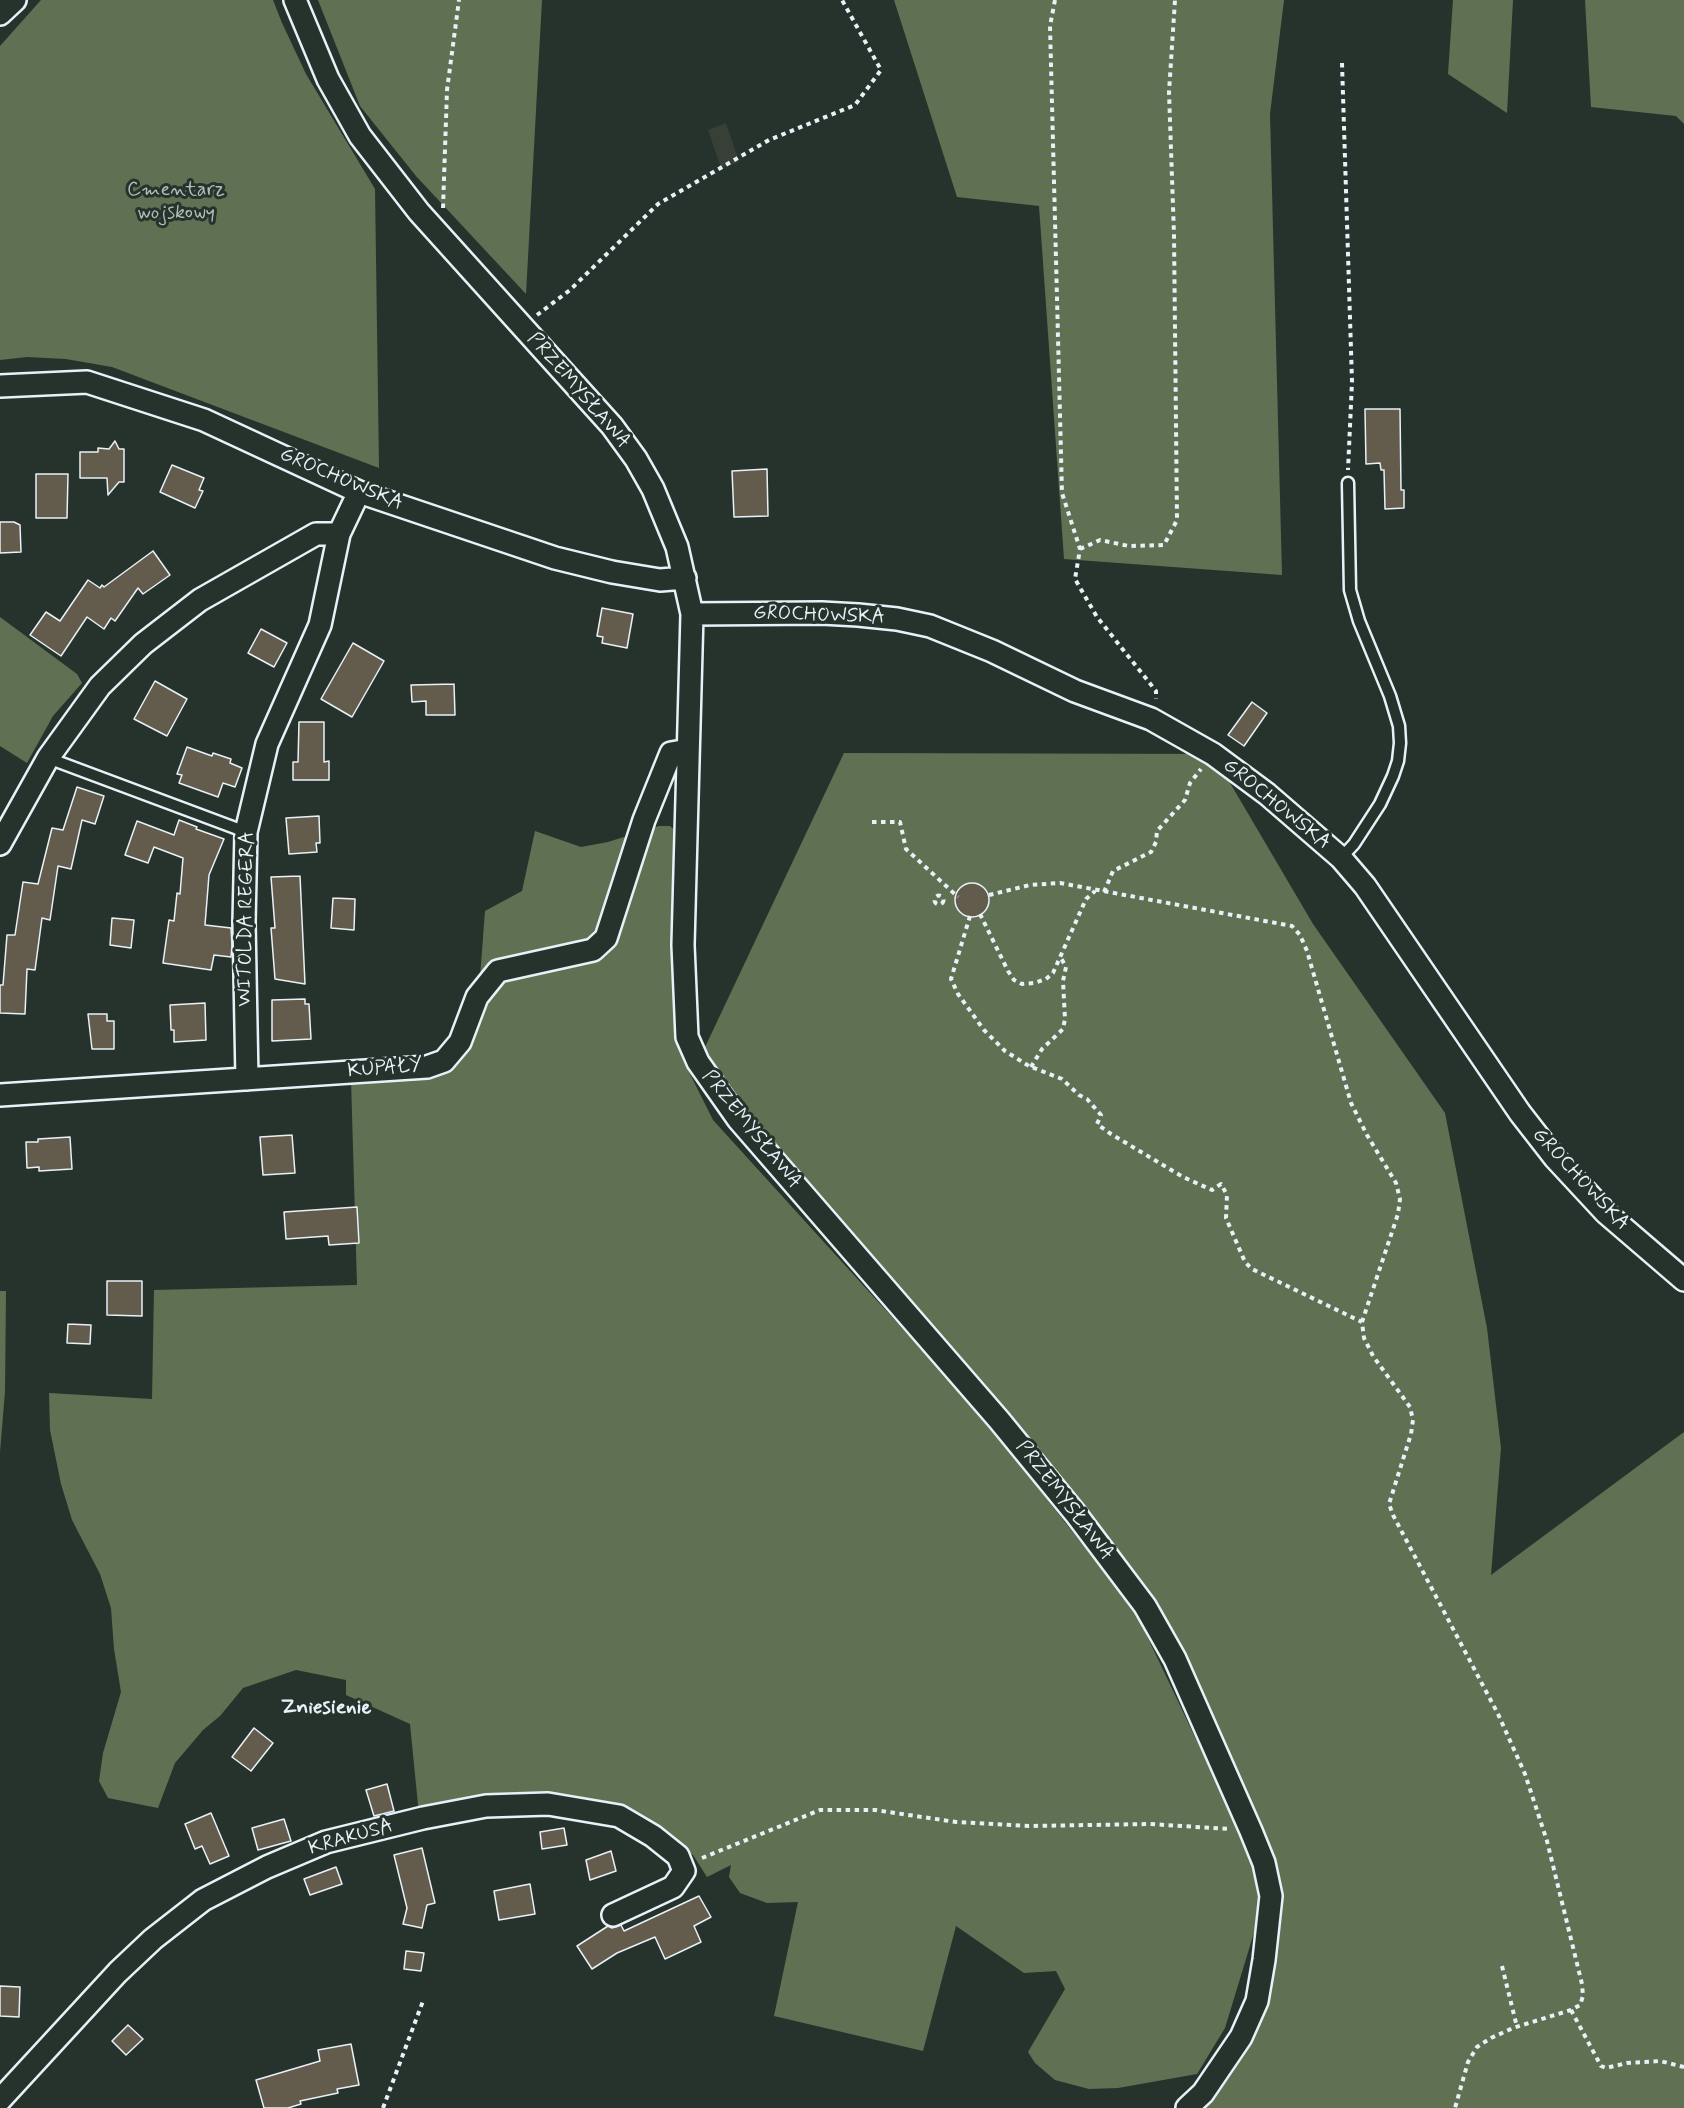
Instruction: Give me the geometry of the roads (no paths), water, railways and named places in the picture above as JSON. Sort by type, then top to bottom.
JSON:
[{"type":"street","points":[[0,14],[15,0]]},
{"type":"street","name":"PRZEMYSŁAWA","points":[[295,0],[328,80],[360,136],[419,212],[612,426],[636,459],[665,515],[677,547],[692,614],[683,945],[687,1037],[698,1062],[738,1119],[1034,1462],[1144,1606],[1175,1659],[1251,1831],[1264,1863],[1271,1896],[1257,2001],[1241,2037],[1203,2093],[1186,2108]]},
{"type":"street","name":"GROCHOWSKA","points":[[0,386],[87,382],[204,420],[359,492],[555,558],[612,572],[660,580],[685,578]]},
{"type":"street","name":"WITOLDA REGERA","points":[[247,1078],[244,922],[246,832],[267,744],[320,625],[339,534],[359,492]]},
{"type":"street","points":[[0,844],[48,758],[100,686],[143,644],[191,608],[316,534],[339,534]]},
{"type":"street","name":"GROCHOWSKA","points":[[692,614],[831,613],[897,619],[930,626],[992,651],[1075,691],[1151,719],[1213,754],[1267,794],[1341,858],[1365,886],[1520,1113],[1555,1158],[1606,1213],[1684,1280]]},
{"type":"street","name":"KUPAŁY","points":[[0,1095],[427,1067],[444,1061],[460,1042],[477,997],[498,971],[593,950],[606,938],[644,820],[671,753],[688,750]]},
{"type":"street","name":"KRAKUSA","points":[[0,2100],[118,1972],[203,1900],[267,1867],[326,1842],[423,1818],[486,1806],[548,1804],[619,1816],[652,1836],[678,1856],[684,1871],[673,1887],[613,1915]]},
{"type":"lane","points":[[1341,858],[1354,844],[1380,804],[1398,761],[1400,743],[1399,726],[1390,696],[1359,621],[1350,590],[1348,483]]},
{"type":"lane","points":[[48,758],[246,832]]},
{"type":"district","name":"Zniesienie","points":[[326,1709]]},
{"type":"park label","name":"Cmentarz wojskowy","points":[[176,202]]}]
